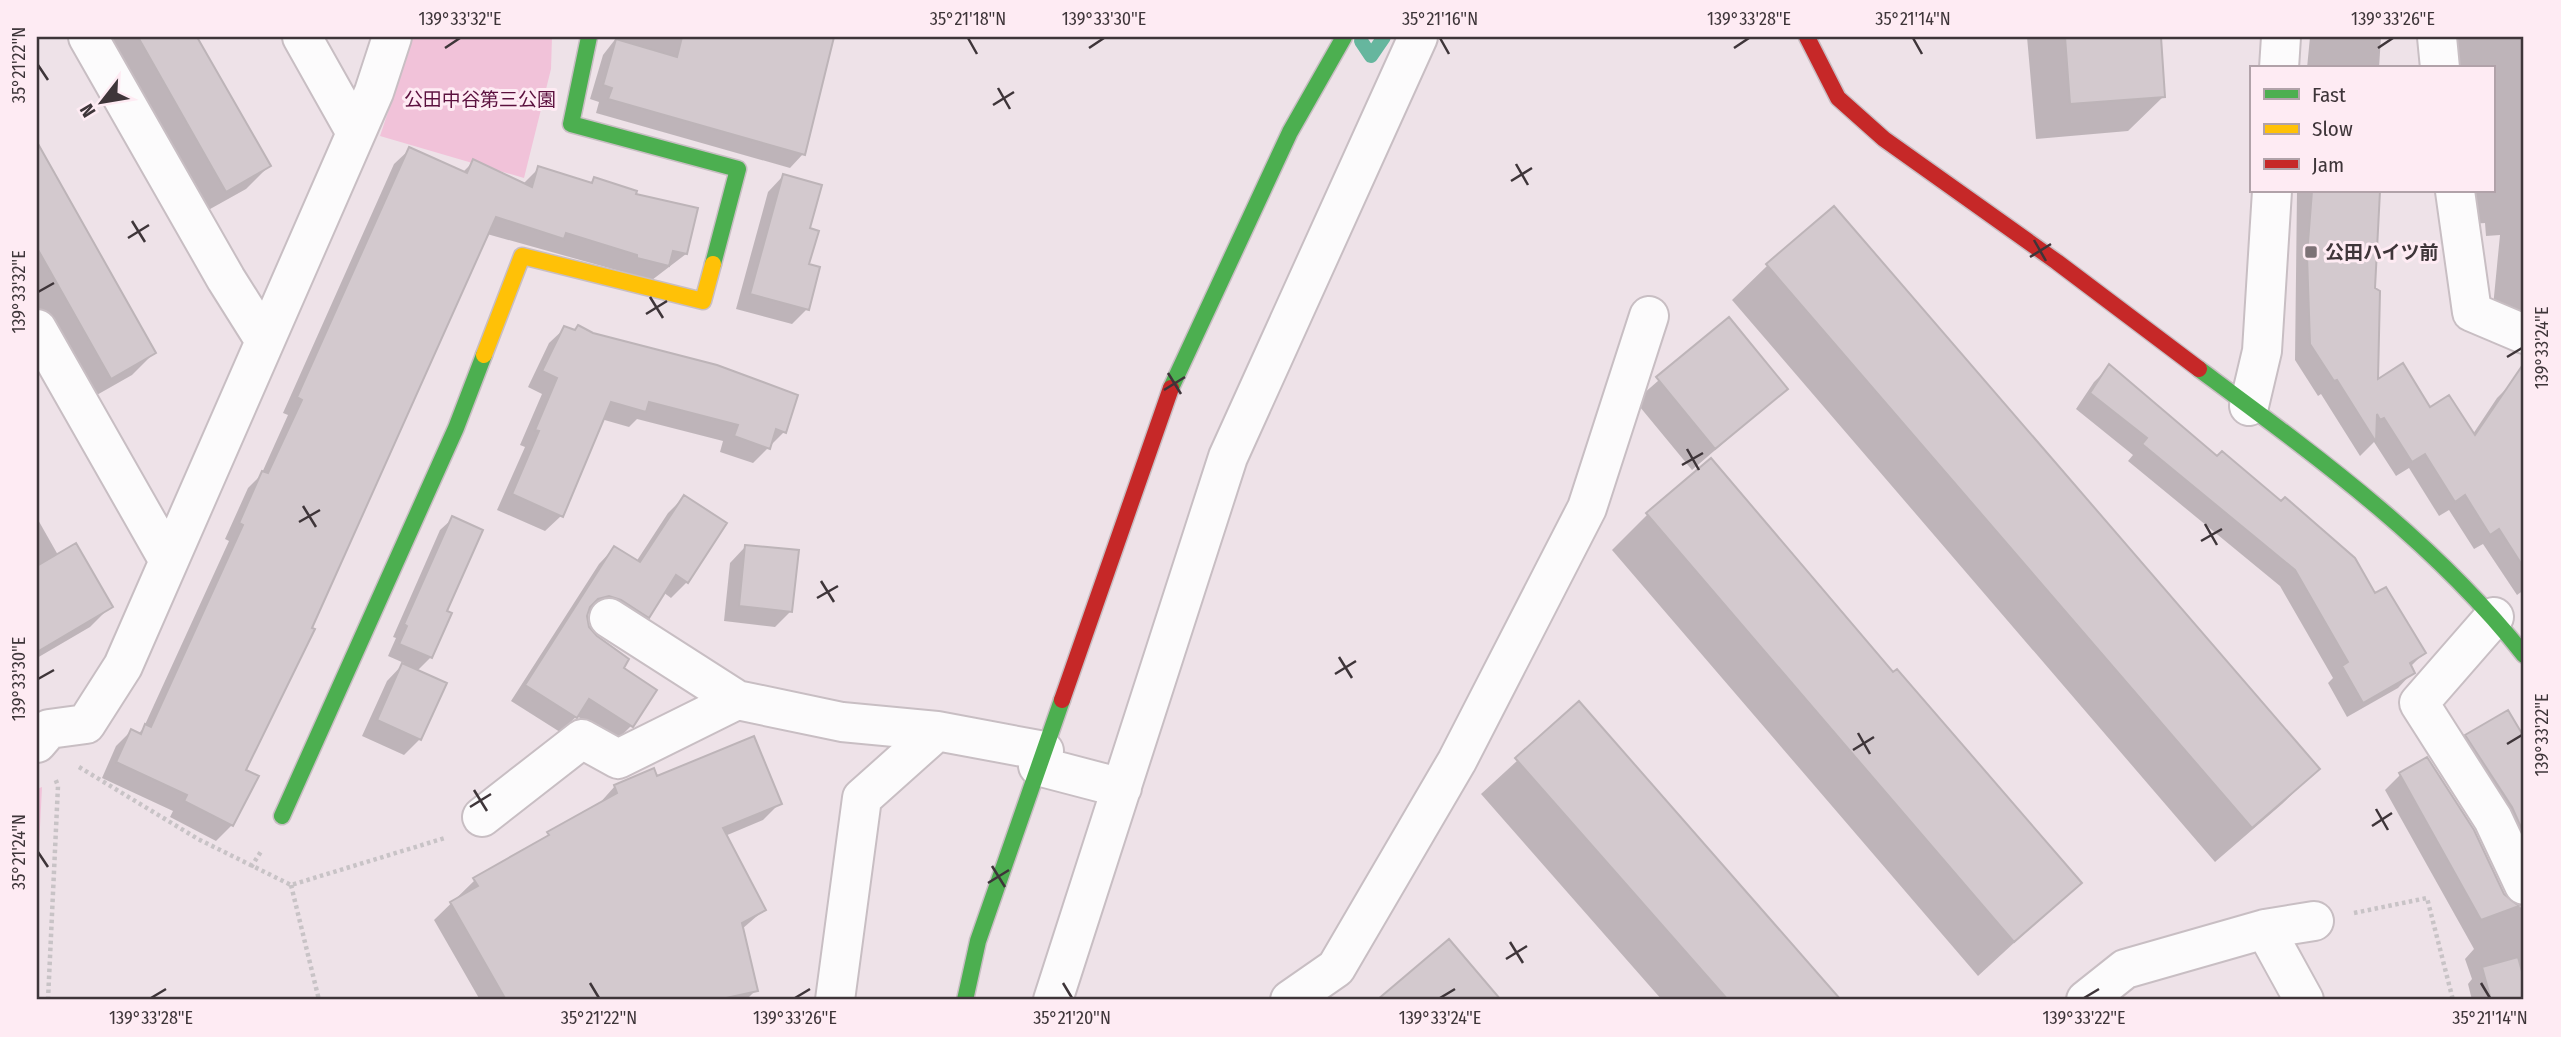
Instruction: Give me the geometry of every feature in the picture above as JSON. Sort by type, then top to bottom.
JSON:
[{"type":"street","points":[[88,37],[226,279],[265,341]]},
{"type":"street","points":[[302,37],[356,133]]},
{"type":"street","points":[[40,731],[86,724],[123,666],[356,133],[392,37]]},
{"type":"street","points":[[282,816],[456,428],[522,256],[703,302],[738,169],[571,124],[589,37]]},
{"type":"street","points":[[965,1000],[978,941],[1174,380],[1290,132],[1344,37]]},
{"type":"street","points":[[1053,1000],[1228,457],[1418,37]]},
{"type":"street","points":[[1807,37],[1838,98],[1884,139],[2057,262],[2249,406],[2426,547],[2494,617],[2524,655]]},
{"type":"street","points":[[2279,66],[2281,37]]},
{"type":"street","points":[[2437,37],[2440,66]]},
{"type":"street","points":[[2249,406],[2262,351],[2272,192]]},
{"type":"street","points":[[2455,192],[2472,312],[2524,334]]},
{"type":"street","points":[[1290,1000],[1336,968],[1457,761],[1587,508],[1649,316]]},
{"type":"street","points":[[37,329],[169,561]]},
{"type":"street","points":[[2494,617],[2419,703],[2493,819],[2524,885]]},
{"type":"street","points":[[609,618],[737,700],[842,722],[937,731],[1041,759],[1122,788]]},
{"type":"street","points":[[482,817],[582,739],[618,758],[737,700]]},
{"type":"street","points":[[835,1000],[862,798],[937,731]]},
{"type":"street","points":[[2086,1000],[2125,969],[2265,929],[2314,921]]},
{"type":"street","points":[[2265,929],[2304,1000]]},
{"type":"path","points":[[40,731],[198,839],[291,885],[444,839],[482,817]]},
{"type":"path","points":[[40,731],[58,786],[48,1000]]},
{"type":"path","points":[[291,885],[319,1000]]},
{"type":"path","points":[[2314,921],[2427,898],[2453,1000]]},
{"type":"green space","name":"公田中谷第三公園","points":[[413,37],[552,37],[551,69],[524,178],[380,136]]},
{"type":"green space","points":[[42,787],[37,888],[37,789]]},
{"type":"building","points":[[138,37],[197,37],[271,166],[226,192]]},
{"type":"building","points":[[682,37],[834,37],[805,155],[608,99],[612,88],[603,85],[616,39],[677,57]]},
{"type":"building","points":[[2065,37],[2161,37],[2165,97],[2070,104]]},
{"type":"building","points":[[37,142],[156,353],[111,379],[37,248]]},
{"type":"building","points":[[409,147],[467,173],[473,159],[532,187],[538,166],[592,183],[594,177],[637,191],[636,194],[698,208],[687,254],[673,251],[669,266],[637,258],[637,255],[566,233],[564,239],[496,217],[312,628],[315,629],[246,770],[259,776],[233,826],[184,801],[187,795],[116,762],[131,729],[141,734],[145,724],[151,727],[243,525],[239,523],[262,471],[268,473],[302,400],[297,397]]},
{"type":"building","points":[[783,174],[822,185],[810,228],[819,231],[809,264],[820,267],[809,310],[750,294]]},
{"type":"building","points":[[2312,192],[2380,192],[2375,288],[2380,291],[2378,379],[2403,363],[2430,407],[2449,395],[2475,435],[2524,363],[2524,568],[2499,529],[2490,535],[2465,495],[2455,502],[2425,454],[2412,462],[2384,418],[2380,420],[2377,414],[2376,442],[2337,380],[2334,381],[2310,344],[2307,255]]},
{"type":"building","points":[[1834,206],[2320,769],[2252,828],[1766,264]]},
{"type":"building","points":[[1729,317],[1788,389],[1715,449],[1656,377]]},
{"type":"building","points":[[578,325],[593,333],[717,365],[798,395],[786,433],[776,429],[770,449],[734,436],[738,425],[649,402],[646,412],[611,402],[563,517],[512,494],[539,431],[535,430],[557,378],[542,371],[564,326],[575,330]]},
{"type":"building","points":[[2109,364],[2217,456],[2222,451],[2281,501],[2285,497],[2355,558],[2375,593],[2386,587],[2426,653],[2410,663],[2415,673],[2363,703],[2342,666],[2348,662],[2295,570],[2142,444],[2147,438],[2090,393]]},
{"type":"building","points":[[1711,458],[1893,672],[1897,669],[2082,883],[2014,942],[1646,513]]},
{"type":"building","points":[[684,495],[727,523],[688,583],[676,575],[649,618],[621,600],[609,596],[598,599],[590,607],[587,616],[589,627],[597,636],[629,659],[624,668],[657,690],[633,727],[589,699],[577,718],[525,685],[614,546],[640,562]]},
{"type":"building","points":[[452,516],[483,530],[447,611],[452,613],[432,658],[399,644],[407,626],[404,624]]},
{"type":"building","points":[[76,543],[113,607],[37,652],[37,566]]},
{"type":"building","points":[[745,545],[799,550],[792,612],[739,606]]},
{"type":"building","points":[[402,663],[447,683],[421,740],[377,720]]},
{"type":"building","points":[[1579,701],[1841,1000],[1728,1000],[1515,758]]},
{"type":"building","points":[[2508,710],[2524,737],[2524,834],[2512,807],[2465,735]]},
{"type":"building","points":[[754,736],[782,804],[723,828],[766,910],[742,923],[758,991],[717,1000],[506,1000],[450,902],[478,886],[473,878],[617,793],[614,785],[654,768],[657,776]]},
{"type":"building","points":[[2427,757],[2474,830],[2504,894],[2519,906],[2481,920],[2399,773]]},
{"type":"building","points":[[1449,939],[1501,1000],[1377,1000]]},
{"type":"building","points":[[2518,957],[2524,979],[2524,1000],[2491,1000],[2482,967]]},
{"type":"waterway","points":[[1361,41],[1371,56],[1384,37]]},
{"type":"traffic: fast","points":[[589,37],[571,124],[738,169],[713,264]]},
{"type":"traffic: fast","points":[[1171,388],[1290,132],[1344,37]]},
{"type":"traffic: fast","points":[[282,816],[456,428],[484,355]]},
{"type":"traffic: fast","points":[[2199,369],[2329,467],[2412,537],[2452,574],[2524,655]]},
{"type":"traffic: fast","points":[[965,1000],[978,941],[1062,700]]},
{"type":"traffic: slow","points":[[484,355],[522,256],[703,301],[713,264]]},
{"type":"traffic: jam","points":[[1807,37],[1838,98],[1884,139],[2057,262],[2199,369]]},
{"type":"traffic: jam","points":[[1062,700],[1171,388]]},
{"type":"place","name":"公田ハイツ前","points":[[2311,252]]}]
